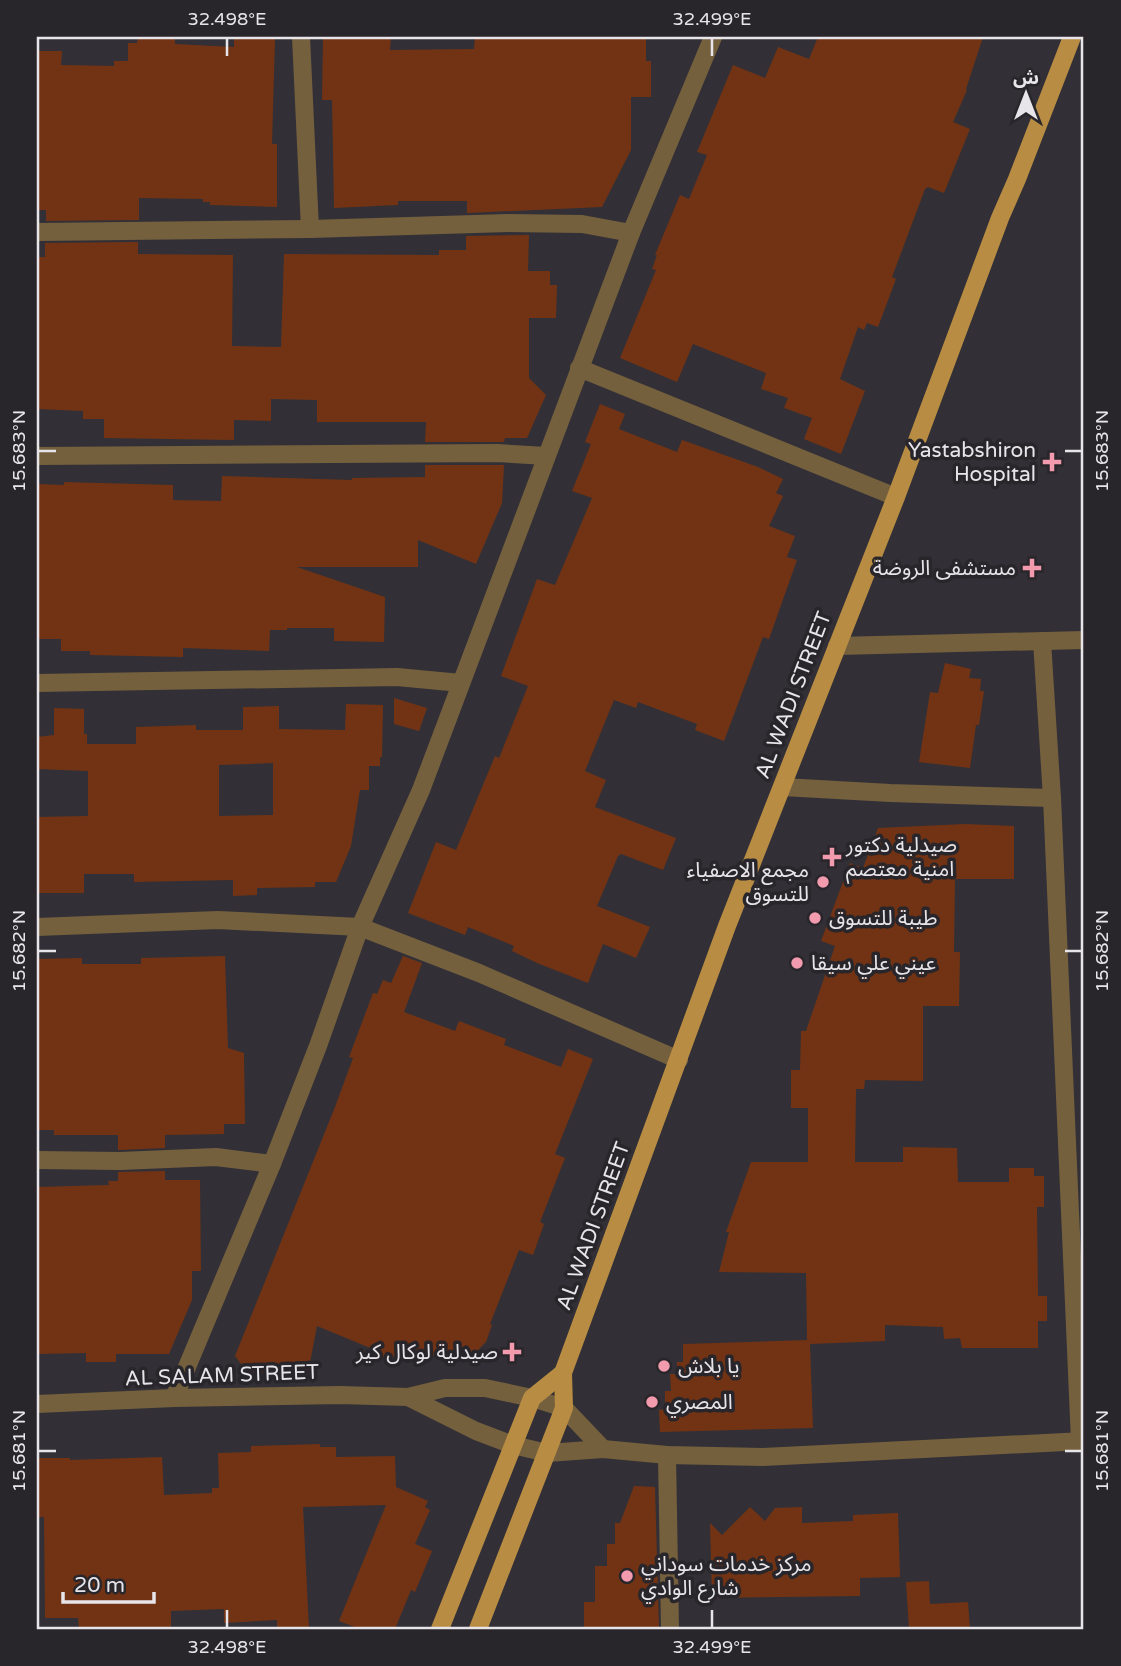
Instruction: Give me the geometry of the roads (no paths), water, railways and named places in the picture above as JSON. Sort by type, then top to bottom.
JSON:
[{"type":"main road","name":"AL WADI STREET","points":[[478,1629],[564,1408],[563,1373],[727,926],[896,497],[1000,218],[1072,37]]},
{"type":"main road","points":[[440,1629],[532,1398],[563,1373]]},
{"type":"street","points":[[301,37],[310,229]]},
{"type":"street","points":[[174,1398],[272,1164],[360,927],[421,790],[631,233],[713,37]]},
{"type":"street","points":[[37,232],[310,229],[508,223],[582,224],[631,233]]},
{"type":"street","points":[[579,368],[896,497]]},
{"type":"street","points":[[37,456],[498,453],[546,456]]},
{"type":"street","points":[[837,646],[1084,640]]},
{"type":"street","points":[[1042,641],[1052,798],[1082,1441]]},
{"type":"street","points":[[37,683],[397,677],[461,683]]},
{"type":"street","points":[[783,787],[1052,798]]},
{"type":"street","points":[[37,927],[218,920],[360,927],[479,973],[679,1060]]},
{"type":"street","points":[[37,1160],[120,1161],[216,1157],[272,1164]]},
{"type":"street","name":"AL SALAM STREET","points":[[37,1404],[174,1398],[408,1396],[445,1388],[485,1388],[564,1408]]},
{"type":"street","name":"AL SALAM STREET","points":[[408,1396],[453,1420],[513,1445],[547,1452],[603,1449],[667,1455],[763,1457],[1082,1441]]},
{"type":"street","points":[[564,1408],[603,1449]]},
{"type":"street","points":[[667,1455],[670,1629]]},
{"type":"place","name":"Yastabshiron Hospital","points":[[1052,462]]},
{"type":"place","name":"مستشفى الروضة","points":[[1032,568]]},
{"type":"place","name":"صيدلية دكتور امنية معتصم","points":[[832,857]]},
{"type":"place","name":"مجمع الاصفياء للتسوق","points":[[823,882]]},
{"type":"place","name":"طيبة للتسوق","points":[[815,918]]},
{"type":"place","name":"عيني علي سيقا","points":[[797,963]]},
{"type":"place","name":"صيدلية لوكال كير","points":[[512,1352]]},
{"type":"place","name":"يا بلاش","points":[[664,1366]]},
{"type":"place","name":"المصري","points":[[652,1402]]},
{"type":"place","name":"مركز خدمات سوداني شارع الوادي","points":[[627,1576]]}]
